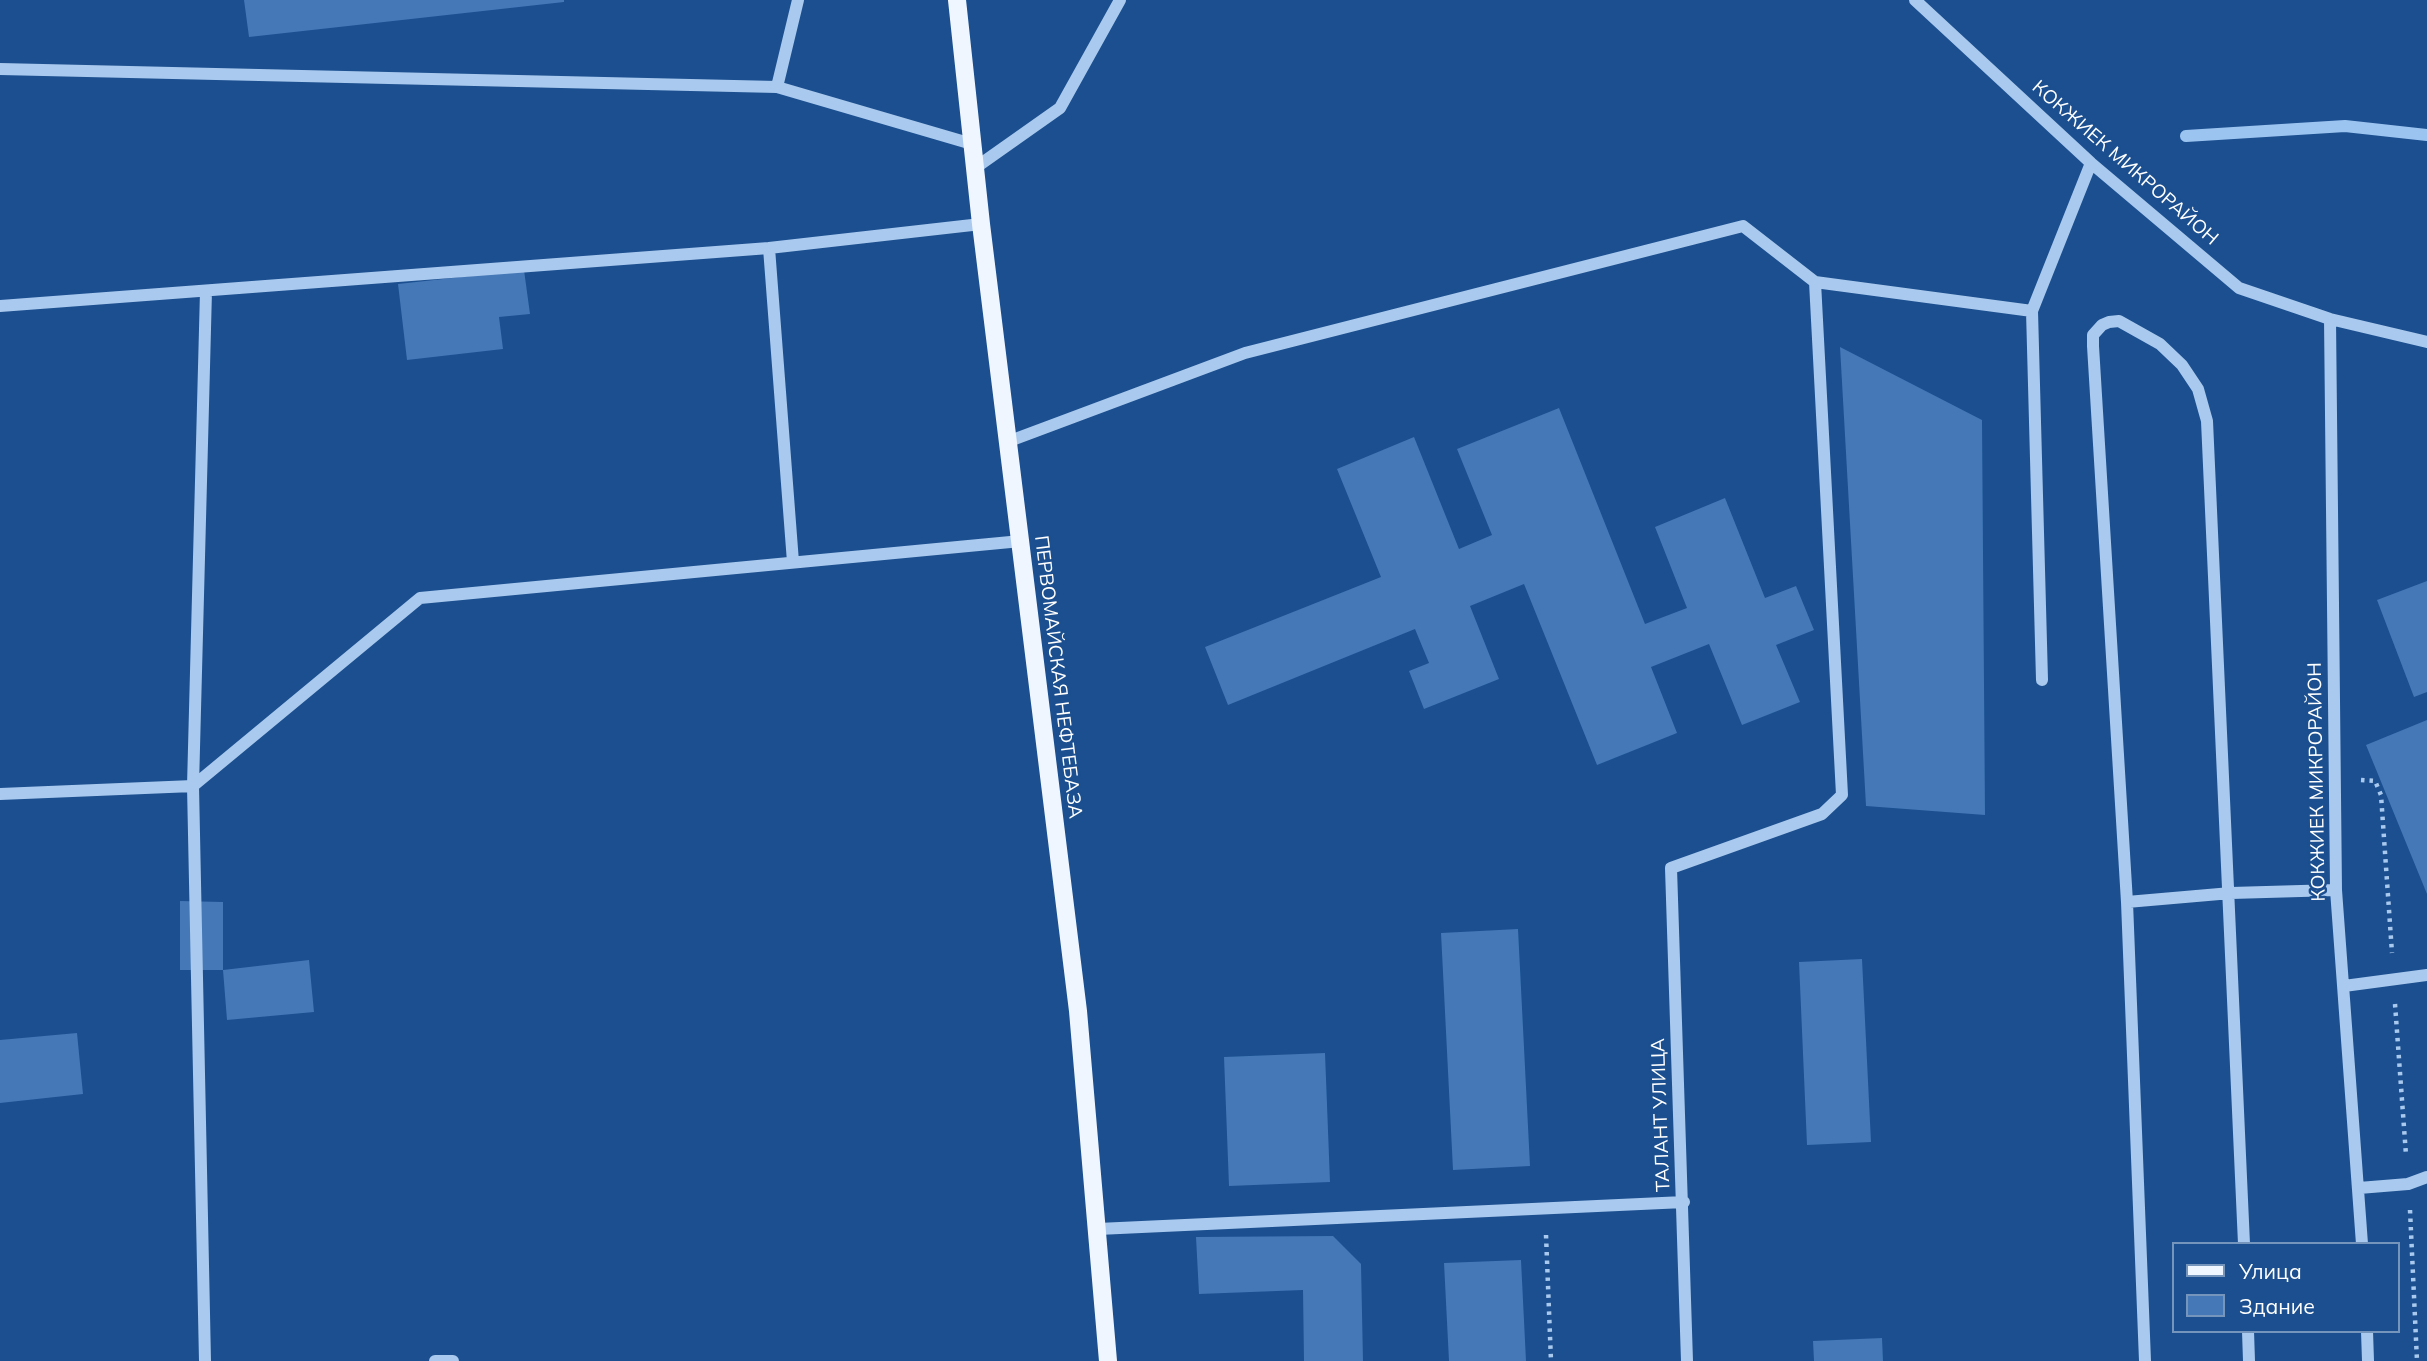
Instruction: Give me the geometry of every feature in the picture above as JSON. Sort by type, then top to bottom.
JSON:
[{"type":"main road","name":"ПЕРВОМАЙСКАЯ НЕФТЕБАЗА","points":[[957,0],[1007,442],[1078,1011],[1108,1361]]},
{"type":"street","points":[[777,87],[798,0]]},
{"type":"street","points":[[975,168],[1060,108],[1120,0]]},
{"type":"street","name":"КОКЖИЕК МИКРОРАЙОН","points":[[1915,0],[2091,163],[2239,288],[2330,319],[2427,342]]},
{"type":"street","points":[[0,69],[777,87],[972,144]]},
{"type":"street","points":[[2042,680],[2032,310],[2091,163]]},
{"type":"street","points":[[0,306],[769,248],[981,224]]},
{"type":"street","points":[[1007,442],[1245,353],[1742,226],[1815,282],[2032,310]]},
{"type":"street","points":[[769,248],[793,562]]},
{"type":"street","name":"ТАЛАНТ УЛИЦА","points":[[1687,1361],[1684,1202],[1671,868],[1822,814],[1842,795],[1815,282]]},
{"type":"street","points":[[205,1361],[193,786],[206,291]]},
{"type":"street","name":"КОКЖИЕК МИКРОРАЙОН","points":[[2330,319],[2336,890],[2362,1242]]},
{"type":"street","points":[[2145,1361],[2127,902],[2093,346],[2093,335],[2109,322],[2119,321],[2160,344],[2182,365],[2198,389],[2207,421],[2231,893],[2244,1242]]},
{"type":"street","points":[[0,794],[193,786],[420,598],[1021,541]]},
{"type":"street","points":[[2127,902],[2231,893],[2336,890]]},
{"type":"street","points":[[2344,986],[2427,975]]},
{"type":"street","points":[[2359,1188],[2408,1184],[2427,1177]]},
{"type":"street","points":[[1098,1229],[1684,1202]]},
{"type":"street","points":[[2248,1333],[2249,1361]]},
{"type":"street","points":[[2367,1333],[2368,1361]]},
{"type":"street","points":[[435,1361],[453,1361]]},
{"type":"path","points":[[2336,777],[2375,781],[2381,794],[2408,1184],[2417,1361]]},
{"type":"building","points":[[244,0],[564,0],[564,2],[249,37]]},
{"type":"building","points":[[524,270],[530,314],[499,317],[503,349],[407,360],[398,284]]},
{"type":"building","points":[[1840,347],[1982,420],[1985,815],[1866,806]]},
{"type":"building","points":[[1559,408],[1645,624],[1687,608],[1655,527],[1725,498],[1765,598],[1796,586],[1814,630],[1776,645],[1800,702],[1742,725],[1709,644],[1651,667],[1677,733],[1597,765],[1524,584],[1470,606],[1499,679],[1424,709],[1409,671],[1429,663],[1415,629],[1228,705],[1205,647],[1381,577],[1337,469],[1414,437],[1459,549],[1492,535],[1457,449]]},
{"type":"building","points":[[2427,581],[2427,692],[2414,697],[2377,600]]},
{"type":"building","points":[[2427,720],[2427,894],[2366,745]]},
{"type":"building","points":[[180,901],[223,902],[223,970],[180,970]]},
{"type":"building","points":[[1518,929],[1530,1166],[1453,1170],[1441,933]]},
{"type":"building","points":[[1862,959],[1871,1142],[1807,1145],[1799,962]]},
{"type":"building","points":[[309,960],[314,1012],[227,1020],[223,970]]},
{"type":"building","points":[[77,1033],[83,1094],[0,1103],[0,1040]]},
{"type":"building","points":[[1325,1053],[1330,1182],[1229,1186],[1224,1057]]},
{"type":"building","points":[[1333,1236],[1361,1264],[1363,1361],[1304,1361],[1303,1290],[1199,1294],[1196,1237]]},
{"type":"building","points":[[1521,1260],[1526,1361],[1449,1361],[1444,1263]]},
{"type":"building","points":[[1882,1338],[1883,1361],[1814,1361],[1813,1341]]},
{"type":"waterway","points":[[2186,136],[2345,126],[2427,135]]}]
